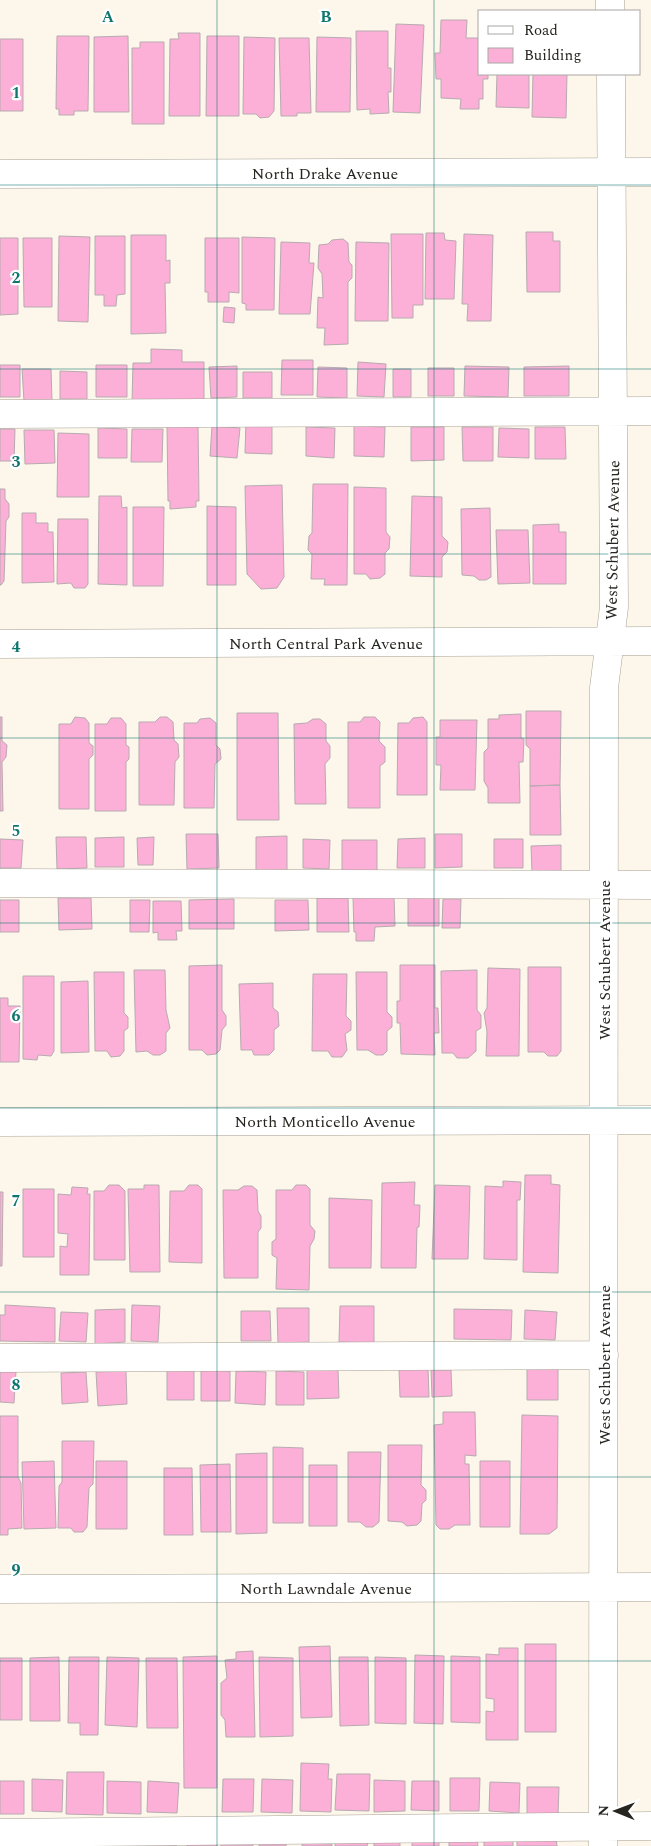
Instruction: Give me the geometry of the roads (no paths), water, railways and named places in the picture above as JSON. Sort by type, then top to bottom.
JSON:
[{"type":"street","name":"West Schubert Avenue","points":[[603,1836],[604,688],[614,607],[611,75]]},
{"type":"street","name":"North Drake Avenue","points":[[0,174],[651,172]]},
{"type":"street","points":[[0,414],[651,411]]},
{"type":"street","name":"North Central Park Avenue","points":[[0,644],[651,641]]},
{"type":"street","points":[[0,883],[651,885]]},
{"type":"street","name":"North Monticello Avenue","points":[[0,1122],[651,1120]]},
{"type":"street","points":[[0,1358],[604,1355]]},
{"type":"street","name":"North Lawndale Avenue","points":[[0,1589],[651,1587]]},
{"type":"street","points":[[0,1834],[603,1836],[651,1826]]}]
